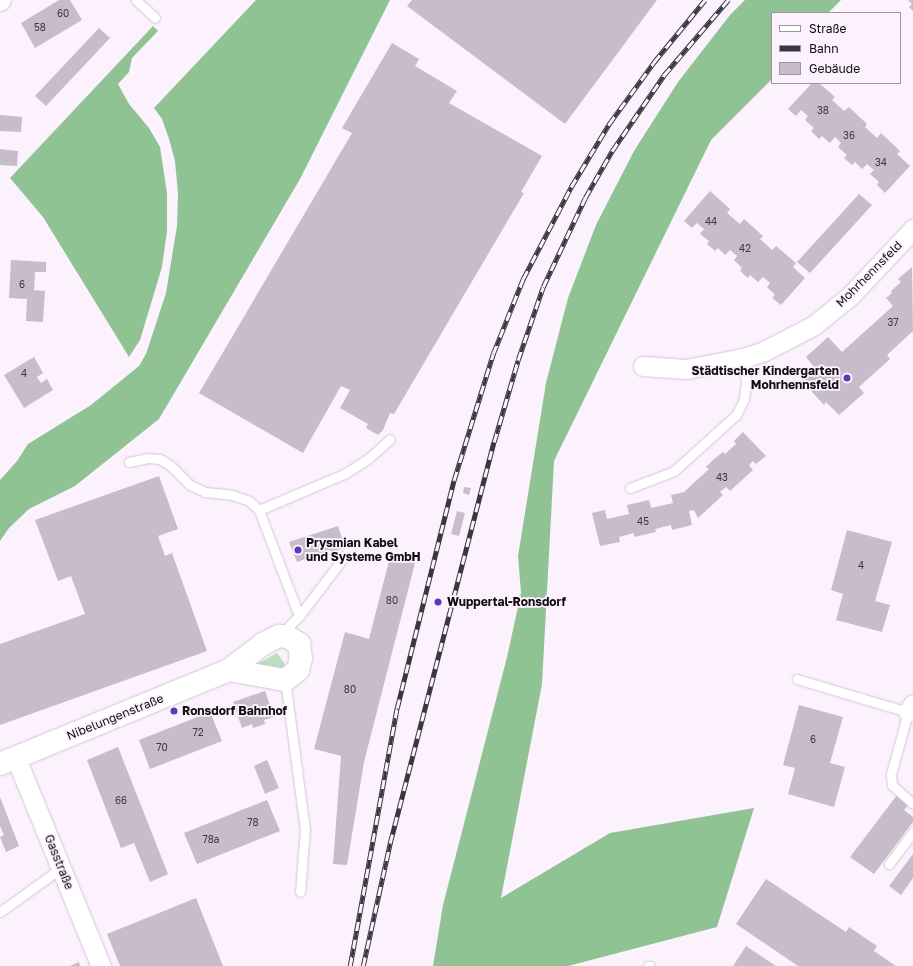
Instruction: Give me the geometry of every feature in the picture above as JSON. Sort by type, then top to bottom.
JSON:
[{"type":"street","name":"Mohrhennsfeld","points":[[643,366],[686,369],[743,358],[764,351],[814,326],[852,295],[913,229]]},
{"type":"street","name":"Nibelungenstraße","points":[[8,761],[229,670],[263,644],[279,636]]},
{"type":"street","points":[[229,670],[285,680],[298,670],[301,658],[299,644],[288,637],[279,636]]},
{"type":"street","name":"Gasstraße","points":[[8,761],[61,868],[102,966]]},
{"type":"lane","points":[[136,0],[155,18]]},
{"type":"lane","points":[[630,488],[674,471],[736,415],[744,399],[746,382],[743,358]]},
{"type":"lane","points":[[259,510],[346,473],[369,458],[390,439]]},
{"type":"lane","points":[[129,462],[148,458],[160,459],[171,466],[190,485],[205,492],[232,495],[250,501],[259,510],[299,616]]},
{"type":"lane","points":[[279,636],[299,616],[350,549]]},
{"type":"lane","points":[[797,679],[910,708],[891,774],[892,786],[913,804]]},
{"type":"lane","points":[[285,680],[305,829],[300,892]]},
{"type":"lane","points":[[889,864],[913,832]]},
{"type":"lane","points":[[0,912],[61,868]]},
{"type":"green space","points":[[256,0],[390,0],[300,179],[159,419],[75,486],[29,509],[9,528],[0,541],[0,480],[17,461],[28,444],[91,405],[139,366],[146,354],[166,293],[177,226],[178,194],[175,161],[162,119],[154,108]]},
{"type":"green space","points":[[745,0],[841,0],[829,12],[771,12],[771,80],[711,140],[554,461],[542,684],[501,898],[610,833],[754,808],[717,927],[568,966],[433,966],[443,905],[507,657],[521,593],[518,556],[546,383],[568,298],[596,225],[634,151],[678,82],[730,15]]},
{"type":"green space","points":[[153,26],[158,31],[132,58],[129,72],[118,84],[129,104],[149,128],[160,147],[167,193],[167,231],[162,267],[140,340],[129,357],[43,217],[10,178]]},
{"type":"green space","points":[[277,653],[285,664],[282,671],[257,664]]},
{"type":"building","points":[[59,0],[70,0],[82,20],[35,48],[21,23]]},
{"type":"building","points":[[412,0],[657,0],[565,124],[407,6]]},
{"type":"building","points":[[908,0],[913,0],[913,11],[909,7],[912,4]]},
{"type":"building","points":[[99,28],[110,38],[46,106],[35,96]]},
{"type":"building","points":[[392,43],[419,59],[415,66],[457,91],[449,103],[542,156],[521,192],[524,193],[394,414],[390,413],[383,430],[378,435],[366,428],[368,424],[340,408],[350,390],[341,386],[303,453],[199,393],[352,133],[342,128]]},
{"type":"building","points":[[811,84],[820,84],[835,97],[832,100],[844,111],[849,107],[867,124],[865,127],[877,138],[881,133],[900,151],[897,154],[910,166],[885,193],[877,185],[879,182],[870,174],[874,170],[867,164],[862,169],[855,162],[852,165],[844,158],[847,155],[838,147],[841,143],[835,137],[830,143],[822,136],[819,139],[811,131],[814,128],[805,120],[808,116],[801,110],[796,116],[788,109]]},
{"type":"building","points":[[0,115],[22,117],[21,132],[0,131]]},
{"type":"building","points":[[0,149],[18,151],[17,166],[0,165]]},
{"type":"building","points":[[710,191],[730,209],[727,213],[740,224],[744,219],[763,236],[760,239],[772,250],[776,246],[796,263],[793,267],[805,278],[781,305],[772,298],[775,295],[767,287],[770,283],[763,277],[758,282],[750,275],[748,278],[740,271],[742,268],[734,260],[737,256],[730,250],[725,255],[718,248],[715,251],[707,244],[709,241],[700,234],[704,229],[697,223],[692,228],[684,221]]},
{"type":"building","points":[[859,194],[872,205],[810,273],[797,262]]},
{"type":"building","points":[[11,260],[46,262],[46,272],[35,272],[34,290],[45,291],[43,322],[26,321],[27,299],[9,298]]},
{"type":"building","points":[[912,267],[913,331],[887,355],[890,359],[859,387],[864,393],[839,415],[826,402],[824,405],[801,380],[815,368],[806,357],[828,337],[842,352],[893,306],[886,298],[901,282],[898,279]]},
{"type":"building","points":[[34,357],[43,373],[37,377],[41,383],[47,379],[53,390],[24,408],[4,375]]},
{"type":"building","points":[[743,432],[766,456],[756,464],[753,461],[749,465],[753,470],[730,491],[726,487],[720,492],[723,495],[698,518],[694,510],[689,511],[692,525],[672,530],[671,525],[655,529],[656,532],[634,537],[634,533],[619,537],[620,542],[600,546],[592,513],[605,510],[607,519],[629,514],[627,505],[649,500],[651,508],[673,503],[671,495],[684,492],[709,469],[706,467],[714,459],[723,452],[725,454],[736,444],[734,441]]},
{"type":"building","points":[[159,476],[178,529],[158,536],[165,556],[172,553],[207,651],[0,725],[0,644],[85,614],[71,576],[58,581],[35,520]]},
{"type":"building","points":[[464,487],[471,488],[469,495],[463,493]]},
{"type":"building","points":[[457,511],[465,513],[459,536],[451,534]]},
{"type":"building","points":[[338,526],[345,548],[331,552],[330,550],[297,562],[289,542]]},
{"type":"building","points":[[847,530],[892,542],[875,601],[890,605],[882,632],[836,620],[843,594],[831,590]]},
{"type":"building","points":[[390,557],[415,563],[364,762],[347,865],[333,864],[341,756],[314,749],[345,632],[369,639]]},
{"type":"building","points":[[265,691],[274,717],[264,720],[265,724],[253,728],[252,724],[242,728],[233,702]]},
{"type":"building","points":[[799,705],[843,717],[830,763],[845,767],[834,807],[788,794],[795,768],[783,765]]},
{"type":"building","points":[[210,712],[222,741],[150,769],[139,740]]},
{"type":"building","points":[[118,747],[168,874],[150,882],[134,843],[121,848],[87,760]]},
{"type":"building","points":[[267,760],[279,788],[265,794],[254,766]]},
{"type":"building","points":[[897,795],[909,804],[904,810],[913,817],[913,822],[874,874],[850,857]]},
{"type":"building","points":[[0,797],[19,846],[6,852],[0,837],[4,835],[0,826]]},
{"type":"building","points":[[267,800],[280,831],[197,864],[184,833]]},
{"type":"building","points":[[913,854],[913,878],[901,895],[889,886]]},
{"type":"building","points":[[766,879],[846,932],[849,927],[877,946],[874,951],[896,966],[798,966],[736,924]]},
{"type":"building","points":[[196,898],[223,966],[120,966],[107,934]]},
{"type":"building","points":[[746,946],[776,966],[733,966]]},
{"type":"building","points":[[79,962],[80,966],[70,966]]},
{"type":"railway","points":[[350,966],[397,708],[454,480],[493,354],[523,279],[571,187],[609,124],[654,62],[705,0]]},
{"type":"railway","points":[[363,966],[390,843],[494,442],[518,360],[543,287],[585,198],[612,151],[664,75],[728,0]]},
{"type":"place","name":"Städtischer Kindergarten Mohrhennsfeld","points":[[847,378]]},
{"type":"place","name":"Prysmian Kabel und Systeme GmbH","points":[[298,550]]},
{"type":"place","name":"Wuppertal-Ronsdorf","points":[[438,602]]},
{"type":"place","name":"Ronsdorf Bahnhof","points":[[174,711]]}]
